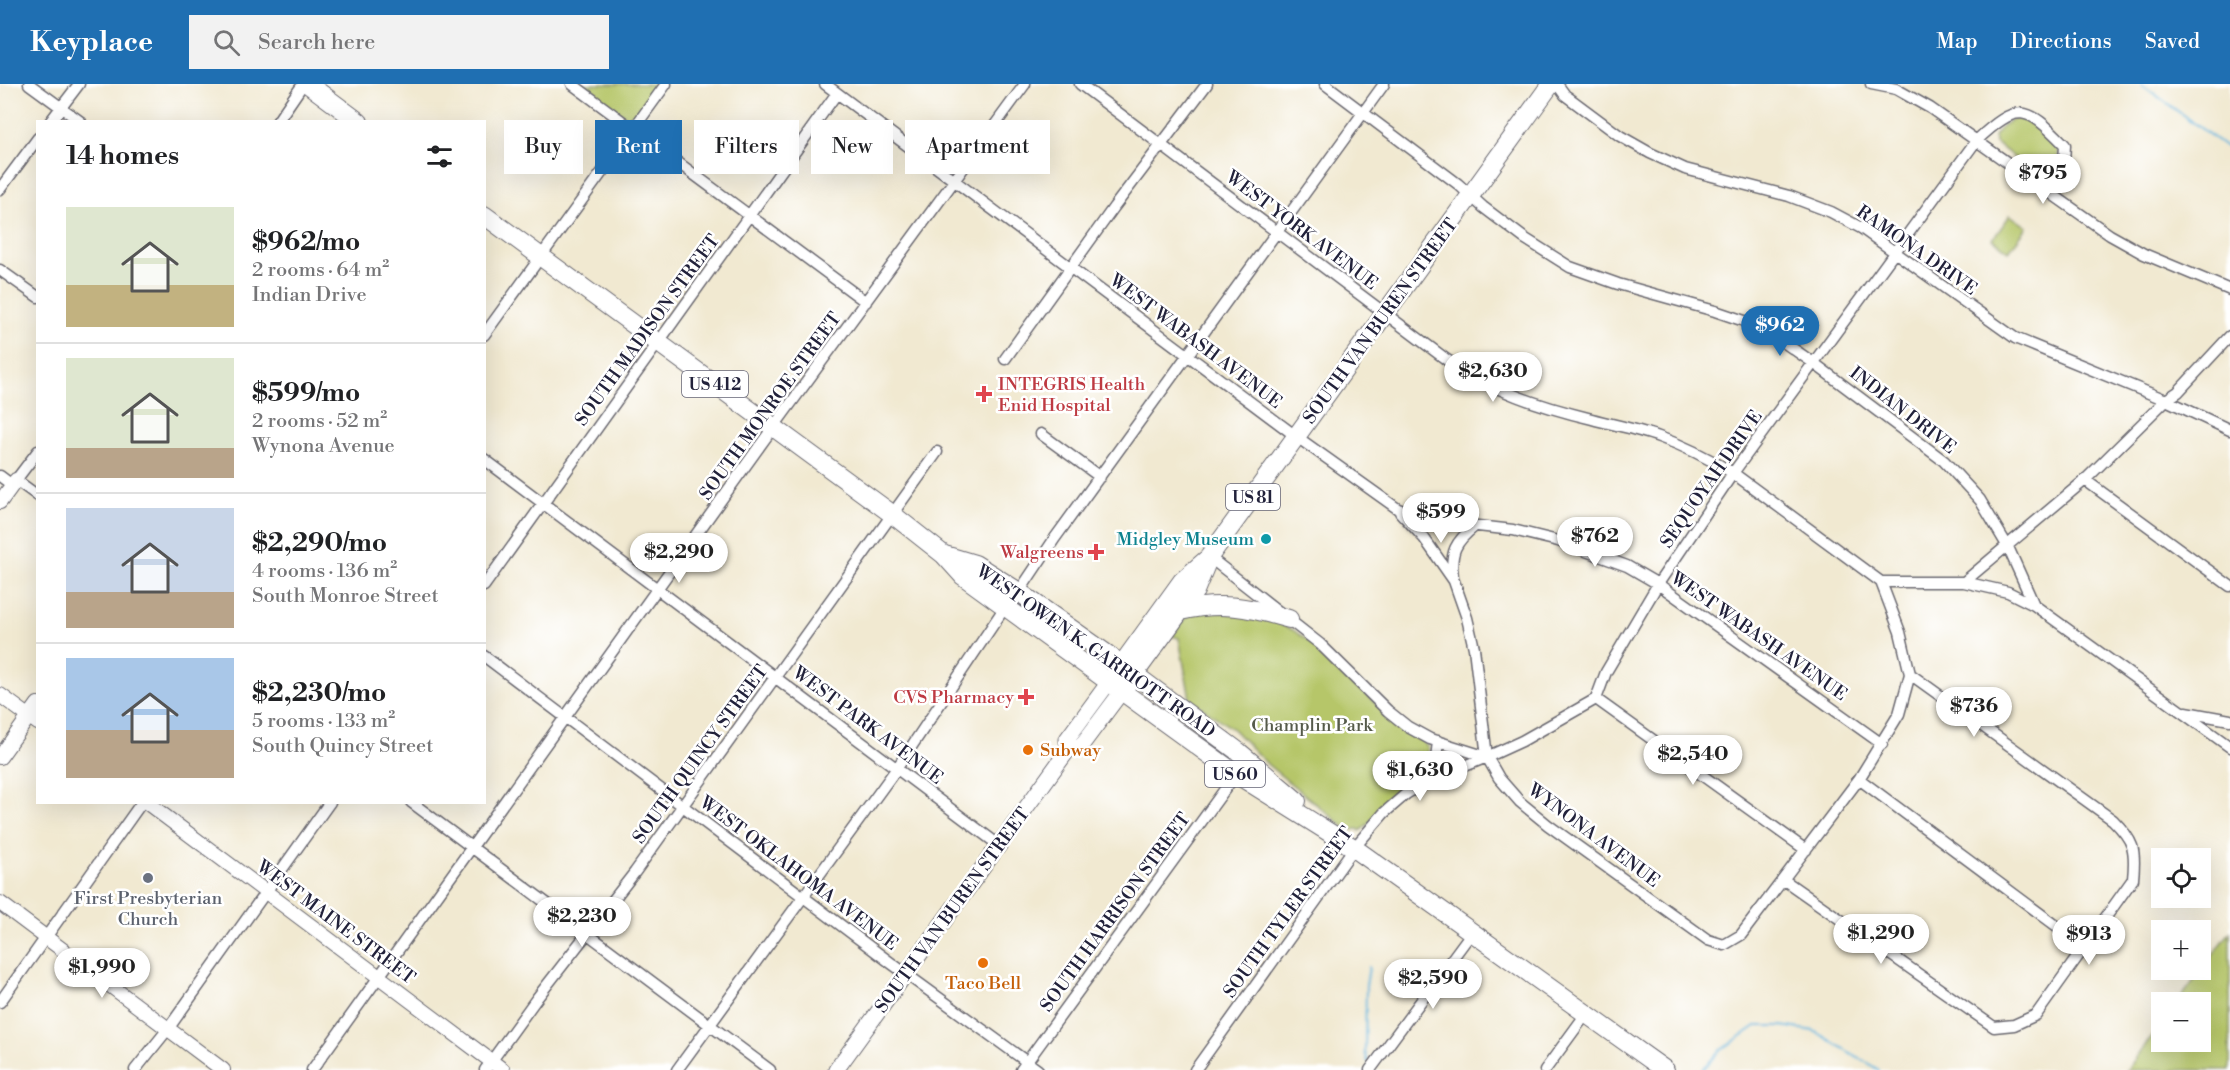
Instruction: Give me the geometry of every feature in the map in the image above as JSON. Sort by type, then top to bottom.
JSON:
[{"type":"highway","points":[[306,84],[356,120]]},
{"type":"highway","name":"SOUTH VAN BUREN STREET","points":[[1116,687],[1182,581],[1209,557],[1551,84]]},
{"type":"highway","name":"WEST OWEN K. GARRIOTT ROAD","points":[[486,216],[892,514],[944,555],[963,576],[1005,607],[1236,774],[1354,849],[1665,1070]]},
{"type":"highway","name":"WEST OWEN K. GARRIOTT ROAD","points":[[944,555],[975,564],[1019,592],[1128,670],[1239,752],[1354,849]]},
{"type":"highway","name":"SOUTH VAN BUREN STREET","points":[[1128,670],[1195,591],[1209,557]]},
{"type":"highway","points":[[1180,611],[1224,605],[1249,608],[1289,620]]},
{"type":"main road","points":[[0,502],[14,483]]},
{"type":"main road","name":"SOUTH VAN BUREN STREET","points":[[836,1070],[1068,750],[1081,746],[1116,687]]},
{"type":"main road","points":[[0,695],[33,720],[0,757]]},
{"type":"main road","name":"WEST MAINE STREET","points":[[147,804],[379,977],[488,1065],[503,1070]]},
{"type":"main road","points":[[0,903],[223,1070]]},
{"type":"street","points":[[29,84],[78,120]]},
{"type":"street","points":[[51,120],[79,84]]},
{"type":"street","points":[[279,120],[306,84]]},
{"type":"street","points":[[572,84],[621,120]]},
{"type":"street","points":[[640,120],[666,84]]},
{"type":"street","name":"WEST WABASH AVENUE","points":[[825,84],[1297,437],[1398,509],[1434,521],[1513,530],[1558,541],[1618,562],[1658,584],[1882,744]]},
{"type":"street","name":"SOUTH MONROE STREET","points":[[312,1070],[1025,84]]},
{"type":"street","name":"WEST YORK AVENUE","points":[[1080,84],[1447,360],[1486,384],[1512,395],[1580,416],[1658,436],[1713,461],[1734,473],[1881,582]]},
{"type":"street","points":[[1005,359],[1114,207],[1207,84]]},
{"type":"street","name":"INDIAN DRIVE","points":[[1324,84],[1524,238],[1570,267],[1618,284],[1715,311],[1762,327],[1815,363],[1944,460],[1980,500],[2008,547],[2034,605]]},
{"type":"street","points":[[1019,592],[1384,84]]},
{"type":"street","name":"RAMONA DRIVE","points":[[1557,84],[1565,95],[1620,135],[1650,153],[1685,169],[1789,196],[1831,212],[1861,228],[2015,338],[2166,399],[2230,430]]},
{"type":"street","points":[[1871,84],[1897,86],[2110,235],[2144,254],[2230,290]]},
{"type":"street","name":"SOUTH MADISON STREET","points":[[486,583],[837,93]]},
{"type":"street","name":"SEQUOYAH DRIVE","points":[[1596,699],[1606,672],[1658,584],[1734,473],[1976,141],[1998,120],[2018,112],[2036,117],[2064,145],[2064,162],[2045,189]]},
{"type":"street","points":[[0,189],[36,141]]},
{"type":"street","points":[[682,165],[866,302]]},
{"type":"street","points":[[486,332],[601,174]]},
{"type":"street","points":[[0,270],[36,296]]},
{"type":"street","points":[[1910,674],[2113,820],[2129,837],[2136,855],[2133,879],[2085,947],[2036,1015],[2014,1025],[1994,1027],[1785,880],[1859,779],[1899,714],[1910,674],[1900,632],[1881,582],[1964,582],[2085,480],[2166,399],[2178,392],[2230,336]]},
{"type":"street","points":[[1041,434],[1100,477]]},
{"type":"street","name":"SOUTH QUINCY STREET","points":[[488,1065],[588,934],[776,678],[937,452]]},
{"type":"street","points":[[14,483],[36,454]]},
{"type":"street","name":"WEST PARK AVENUE","points":[[486,460],[1000,846]]},
{"type":"street","points":[[0,476],[36,495]]},
{"type":"street","points":[[2085,480],[2230,586]]},
{"type":"street","name":"WYNONA AVENUE","points":[[1398,509],[1430,545],[1454,581],[1467,618],[1474,648],[1487,758],[1498,778],[1520,802],[1548,825],[1708,940],[1724,945],[1741,935],[1785,880]]},
{"type":"street","name":"WYNONA AVENUE","points":[[1454,581],[1452,553],[1458,542],[1475,526]]},
{"type":"street","points":[[1209,557],[1320,644],[1388,711],[1408,727],[1438,741],[1487,758],[1596,699],[1806,850]]},
{"type":"street","name":"INDIAN DRIVE","points":[[1964,582],[2008,592],[2034,605],[2229,745]]},
{"type":"street","points":[[677,1070],[897,768],[1005,607]]},
{"type":"street","name":"WEST OKLAHOMA AVENUE","points":[[486,657],[907,974],[1024,1066],[1038,1070]]},
{"type":"street","points":[[2180,711],[2230,720]]},
{"type":"street","points":[[1434,778],[1438,741]]},
{"type":"street","name":"SOUTH TYLER STREET","points":[[1195,1070],[1354,849],[1384,813],[1406,794],[1434,778],[1487,758]]},
{"type":"street","name":"SOUTH HARRISON STREET","points":[[1024,1066],[1236,774]]},
{"type":"street","points":[[1859,779],[2085,947]]},
{"type":"street","points":[[0,1002],[143,804]]},
{"type":"street","points":[[135,1070],[168,1029],[329,804]]},
{"type":"street","points":[[414,804],[770,1070]]},
{"type":"street","points":[[1370,1070],[1472,932]]},
{"type":"street","points":[[1545,1070],[1586,1014]]},
{"type":"green space","points":[[581,84],[660,84],[631,120]]},
{"type":"green space","points":[[2017,118],[2028,120],[2047,132],[2058,150],[2058,160],[2053,169],[2043,178],[2038,177],[1995,142],[1994,136],[1999,130]]},
{"type":"green space","points":[[2010,215],[2027,227],[2009,251],[1993,239]]},
{"type":"green space","name":"Champlin Park","points":[[1207,610],[1272,620],[1293,630],[1318,648],[1403,729],[1428,747],[1429,764],[1423,774],[1394,797],[1360,831],[1349,828],[1348,830],[1268,765],[1234,730],[1190,699],[1179,638],[1172,636],[1188,614]]},
{"type":"green space","points":[[2230,932],[2230,1070],[2127,1070],[2151,1038],[2151,1052],[2211,1052],[2211,992],[2185,992],[2194,980],[2211,980],[2211,958]]},
{"type":"waterway","points":[[2141,84],[2230,150]]},
{"type":"waterway","points":[[1368,1062],[1365,1052],[1366,986],[1369,967]]},
{"type":"waterway","points":[[1702,1070],[1721,1050],[1756,1026],[1781,1026],[1814,1031],[1879,1070]]},
{"type":"place","name":"INTEGRIS Health Enid Hospital","points":[[984,394]]},
{"type":"place","name":"Midgley Museum","points":[[1266,539]]},
{"type":"place","name":"Walgreens","points":[[1096,552]]},
{"type":"place","name":"CVS Pharmacy","points":[[1026,697]]},
{"type":"place","name":"Subway","points":[[1028,750]]},
{"type":"place","name":"First Presbyterian Church","points":[[148,878]]},
{"type":"place","name":"Taco Bell","points":[[983,963]]}]
